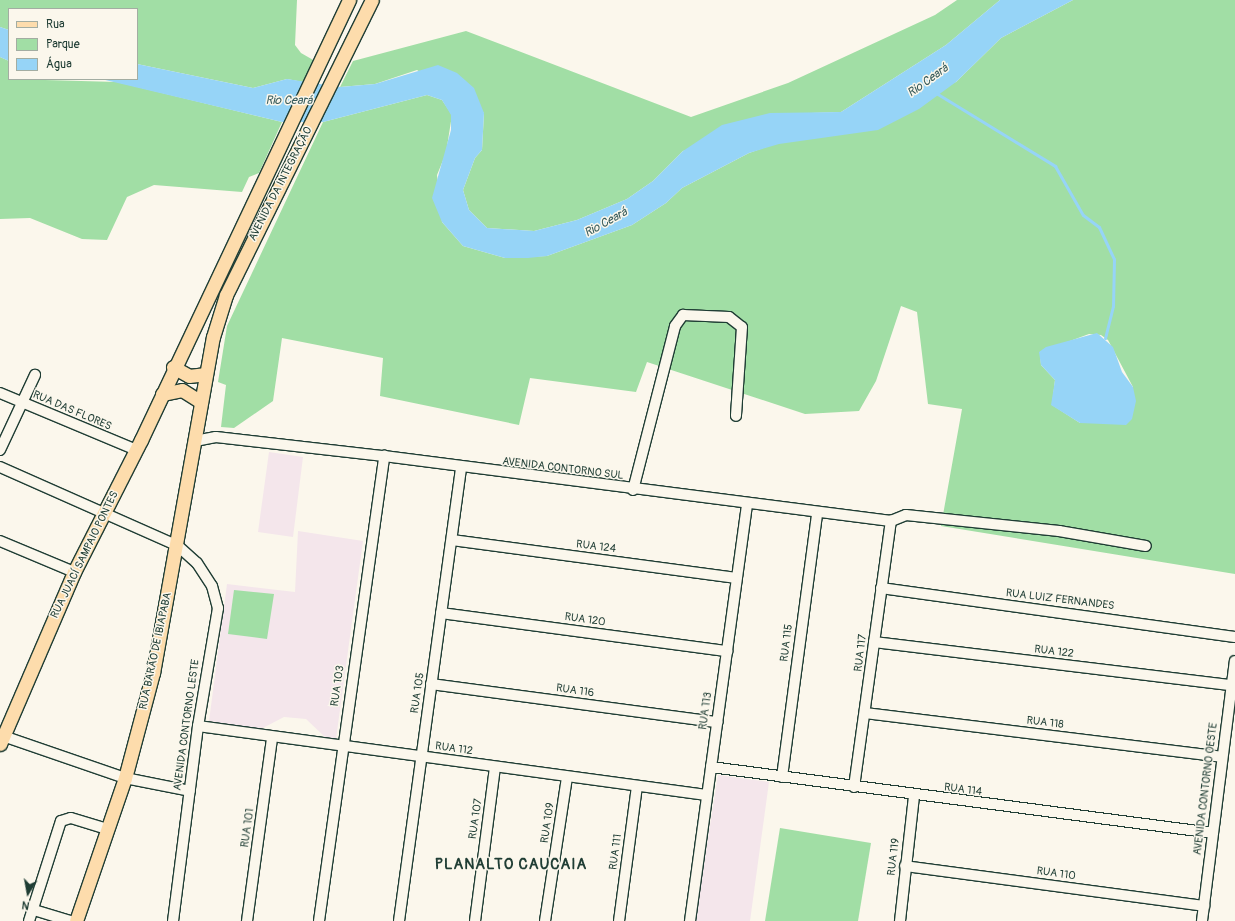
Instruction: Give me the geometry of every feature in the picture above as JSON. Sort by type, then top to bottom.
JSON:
[{"type":"main road","name":"AVENIDA DA INTEGRAÇÃO","points":[[173,367],[349,0]]},
{"type":"main road","name":"AVENIDA DA INTEGRAÇÃO","points":[[206,374],[226,295],[341,68],[372,0]]},
{"type":"main road","points":[[173,367],[189,376],[206,374]]},
{"type":"main road","name":"RUA JUACÍ SAMPAIO PONTES","points":[[2,740],[74,572],[136,450],[173,367]]},
{"type":"main road","name":"RUA BARÃO DE IBIAPABA","points":[[76,921],[125,778],[153,673],[178,546],[206,374]]},
{"type":"main road","points":[[162,394],[182,390],[201,402]]},
{"type":"street","points":[[633,490],[675,326],[682,315],[729,317],[742,327],[736,416]]},
{"type":"street","points":[[0,450],[35,375]]},
{"type":"street","name":"RUA DAS FLORES","points":[[0,393],[136,450]]},
{"type":"street","name":"AVENIDA CONTORNO SUL","points":[[195,441],[216,437],[384,456],[461,468],[890,521]]},
{"type":"street","name":"RUA 103","points":[[319,921],[342,747],[384,456]]},
{"type":"street","points":[[0,467],[178,546]]},
{"type":"street","name":"RUA 105","points":[[399,921],[461,468]]},
{"type":"street","name":"RUA 113","points":[[690,921],[747,504]]},
{"type":"street","name":"RUA 115","points":[[782,777],[817,513]]},
{"type":"street","points":[[890,521],[906,515],[1146,546]]},
{"type":"street","name":"RUA 117","points":[[854,787],[890,521]]},
{"type":"street","name":"RUA 124","points":[[452,540],[736,578]]},
{"type":"street","points":[[0,541],[74,572]]},
{"type":"street","name":"AVENIDA CONTORNO LESTE","points":[[173,921],[198,726],[218,608],[205,574],[178,546]]},
{"type":"street","name":"RUA LUIZ FERNANDES","points":[[881,588],[1235,637]]},
{"type":"street","name":"RUA 120","points":[[441,613],[726,651]]},
{"type":"street","name":"RUA 122","points":[[874,642],[1231,685]]},
{"type":"street","name":"AVENIDA CONTORNO OESTE","points":[[1202,921],[1221,757],[1235,661]]},
{"type":"street","name":"RUA 116","points":[[431,684],[717,722]]},
{"type":"street","name":"RUA 118","points":[[865,713],[1221,757]]},
{"type":"street","name":"RUA 112","points":[[198,726],[272,738],[421,756],[706,796]]},
{"type":"street","name":"RUA 101","points":[[247,921],[272,738]]},
{"type":"street","points":[[2,740],[125,778],[190,791]]},
{"type":"street","name":"RUA 107","points":[[475,921],[495,767]]},
{"type":"street","name":"RUA 114","points":[[711,768],[914,796],[1213,833]]},
{"type":"street","name":"RUA 109","points":[[545,921],[567,776]]},
{"type":"street","name":"RUA 111","points":[[618,921],[637,786]]},
{"type":"street","name":"RUA 119","points":[[900,921],[914,796]]},
{"type":"street","points":[[29,921],[34,910],[63,818],[108,829]]},
{"type":"street","name":"RUA 110","points":[[905,866],[1204,906]]},
{"type":"street","points":[[34,910],[71,921]]},
{"type":"shaded area","points":[[269,452],[303,457],[293,537],[258,532]]},
{"type":"shaded area","points":[[298,531],[363,541],[336,739],[326,738],[306,719],[284,717],[259,730],[209,721],[227,584],[295,592]]},
{"type":"shaded area","points":[[718,775],[769,782],[750,921],[695,921]]},
{"type":"green space","points":[[0,0],[297,0],[295,45],[301,53],[315,61],[303,82],[287,79],[253,88],[138,64],[138,8],[8,8],[8,30],[0,27]]},
{"type":"green space","points":[[957,0],[1000,0],[946,45],[841,112],[811,113],[683,151],[653,181],[627,199],[577,220],[534,231],[487,228],[469,210],[463,190],[475,158],[482,150],[484,113],[417,70],[375,84],[340,87],[353,61],[466,31],[691,117],[788,83],[935,15]]},
{"type":"green space","points":[[1073,0],[1235,0],[1235,574],[941,526],[962,409],[928,404],[917,312],[901,306],[876,381],[859,411],[805,414],[647,362],[636,392],[530,378],[519,425],[380,396],[383,358],[282,338],[273,401],[234,428],[221,427],[226,385],[218,382],[227,326],[323,122],[427,95],[442,100],[452,115],[446,153],[437,175],[442,222],[463,246],[505,258],[547,256],[632,225],[666,203],[682,188],[749,153],[956,82],[1001,38]],"holes":[[[1089,334],[1101,335],[1108,340],[1133,387],[1080,423],[1052,405],[1055,380],[1041,365],[1040,352]]]},
{"type":"green space","points":[[0,57],[8,61],[8,80],[117,82],[282,122],[259,173],[249,177],[242,192],[154,185],[127,197],[107,240],[82,239],[30,218],[0,219]]},
{"type":"green space","points":[[234,590],[274,594],[267,639],[228,634]]},
{"type":"green space","points":[[780,828],[871,843],[858,921],[765,921]]},
{"type":"water","name":"Rio Ceará","points":[[1000,0],[1073,0],[1001,38],[956,82],[919,109],[878,130],[779,144],[749,153],[682,188],[666,203],[632,225],[547,256],[528,258],[505,258],[463,246],[442,222],[432,198],[451,130],[451,115],[442,100],[427,95],[323,122],[282,122],[105,80],[138,80],[138,64],[253,88],[287,79],[340,87],[375,84],[438,65],[457,73],[474,88],[484,113],[482,150],[475,158],[463,190],[469,210],[487,228],[534,231],[577,220],[627,199],[653,181],[683,151],[722,125],[770,113],[841,112],[946,45]]},
{"type":"water","points":[[0,27],[8,30],[8,61],[0,57]]},
{"type":"water","points":[[1097,333],[1113,347],[1122,372],[1133,387],[1136,401],[1132,419],[1126,425],[1080,423],[1051,405],[1055,380],[1041,365],[1039,352],[1046,347]]},
{"type":"waterway","points":[[936,93],[1055,166],[1083,215],[1099,227],[1114,259],[1113,306],[1105,338]]},
{"type":"district","name":"PLANALTO CAUCAIA","points":[[511,865]]}]
